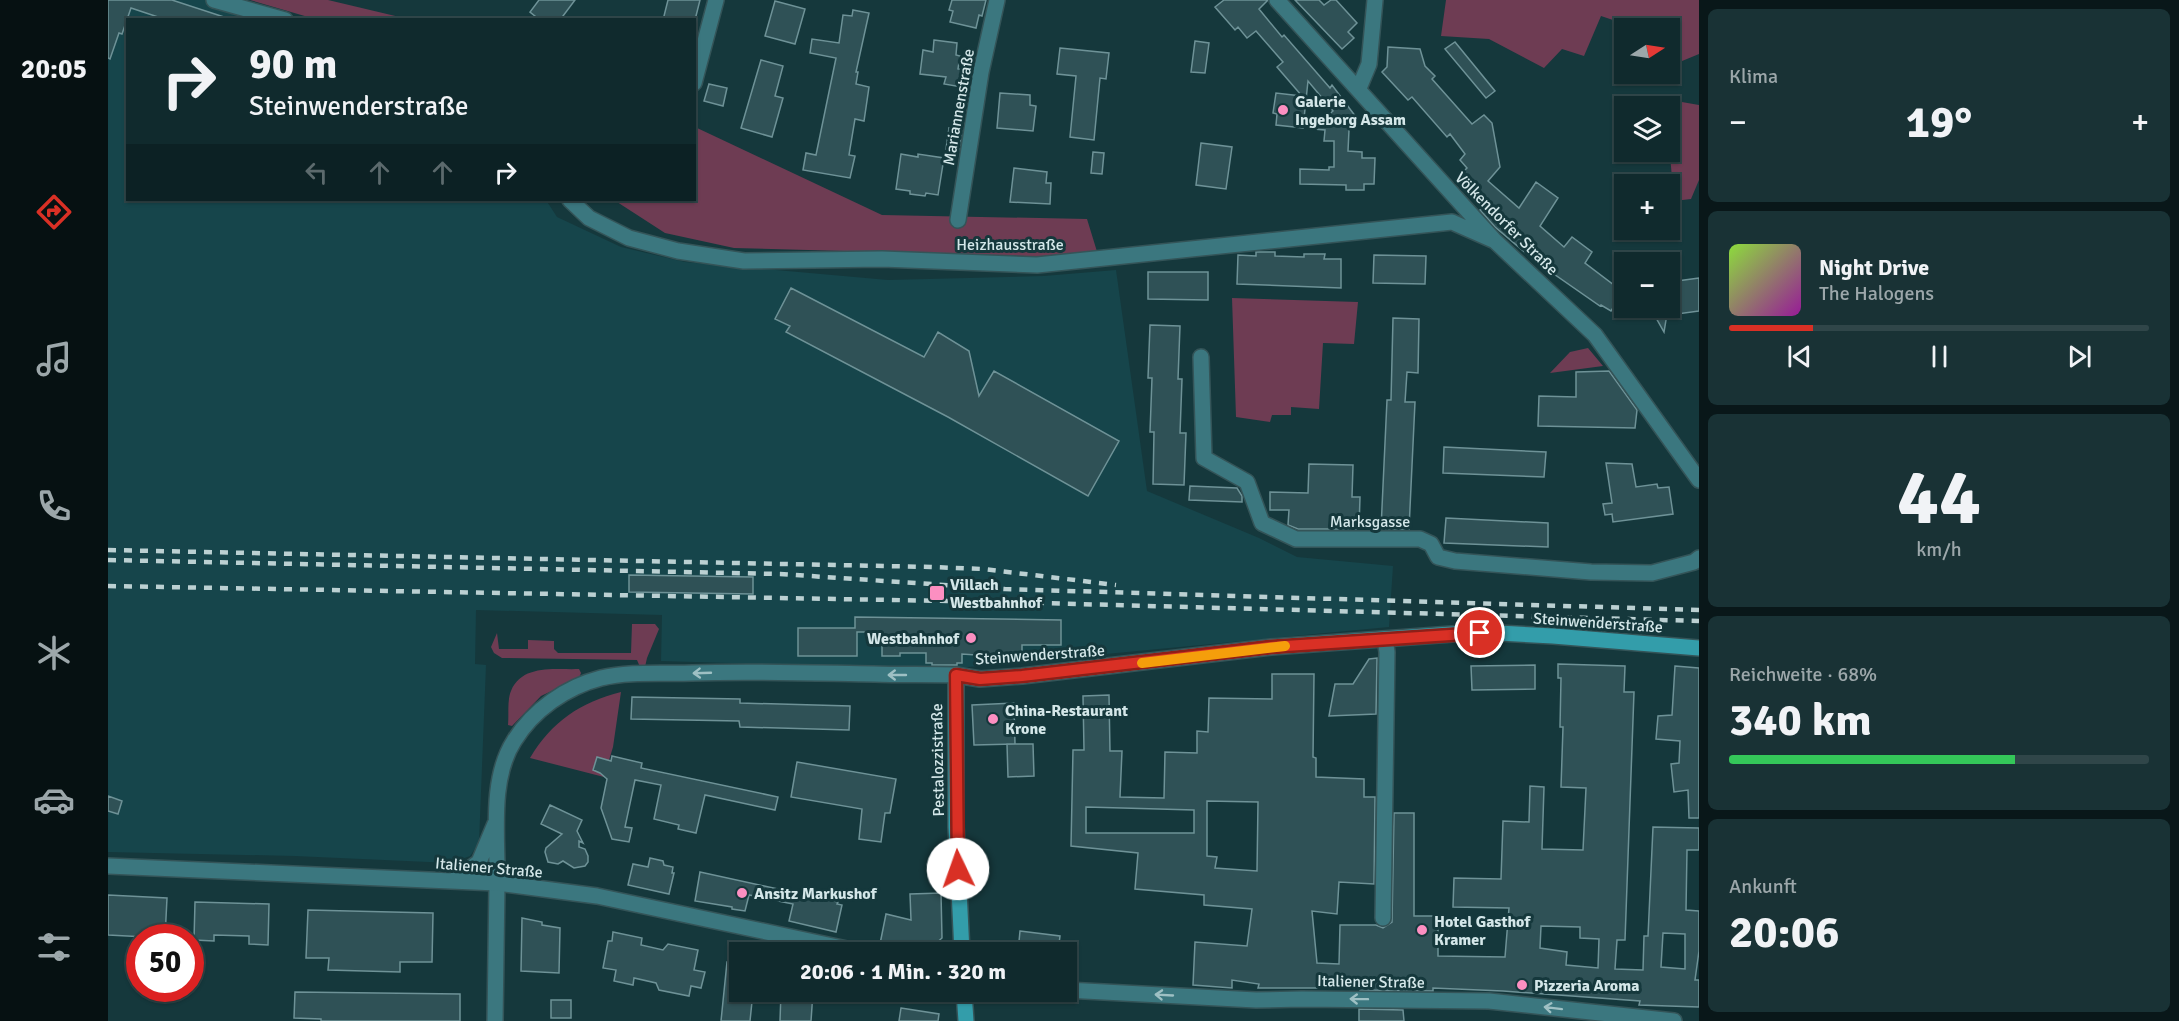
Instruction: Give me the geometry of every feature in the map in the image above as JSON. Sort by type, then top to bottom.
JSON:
[{"type":"main road","name":"Steinwenderstraße","points":[[956,675],[980,679],[1022,676],[1271,647],[1480,633],[1553,636],[1699,648]]},
{"type":"main road","name":"Pestalozzistraße","points":[[956,675],[956,827],[962,942]]},
{"type":"main road","points":[[965,1002],[966,1021]]},
{"type":"street","points":[[214,0],[278,18]]},
{"type":"street","points":[[696,75],[716,0]]},
{"type":"street","name":"Mariannenstraße","points":[[958,220],[981,72],[997,0]]},
{"type":"street","name":"Völkendorfer Straße","points":[[1277,0],[1359,88],[1455,199],[1595,335],[1699,480]]},
{"type":"street","points":[[1359,88],[1369,64],[1375,0]]},
{"type":"street","name":"Heizhausstraße","points":[[571,201],[589,218],[629,238],[678,250],[744,261],[882,259],[1037,265],[1452,222],[1496,241]]},
{"type":"street","name":"Marksgasse","points":[[1201,357],[1204,458],[1247,482],[1262,523],[1296,539],[1420,539],[1431,544],[1438,557],[1455,561],[1592,572],[1652,573],[1694,562],[1699,558]]},
{"type":"street","points":[[1383,918],[1387,652],[1385,639]]},
{"type":"street","name":"Steinwenderstraße","points":[[495,1021],[498,780],[514,741],[529,721],[550,702],[575,687],[601,678],[629,675],[743,671],[956,675]]},
{"type":"street","points":[[454,880],[479,862],[498,818]]},
{"type":"street","name":"Italiener Straße","points":[[108,866],[497,883],[597,896],[814,942]]},
{"type":"street","name":"Italiener Straße","points":[[1077,991],[1256,1000],[1489,1001],[1674,1021]]},
{"type":"shaded area","name":"Villach Westbahnhof","points":[[108,0],[218,0],[284,18],[126,18],[126,201],[547,201],[557,217],[621,247],[685,262],[888,280],[1044,276],[1116,270],[1147,491],[1259,538],[1297,557],[1393,566],[1389,627],[958,668],[661,661],[662,615],[476,610],[475,664],[486,665],[479,843],[470,856],[451,863],[295,856],[108,852]]},
{"type":"shaded area","points":[[250,0],[328,0],[404,18],[312,18]]},
{"type":"shaded area","points":[[1446,0],[1699,0],[1699,54],[1680,62],[1680,18],[1614,18],[1614,67],[1613,20],[1601,16],[1584,56],[1562,49],[1544,68],[1489,39],[1441,36]]},
{"type":"shaded area","points":[[1680,102],[1699,105],[1699,180],[1691,199],[1680,200],[1680,174],[1672,174],[1671,162],[1680,162]]},
{"type":"shaded area","points":[[696,127],[882,215],[1087,219],[1099,258],[734,248],[665,233],[616,201],[696,201]]},
{"type":"shaded area","points":[[1232,298],[1358,302],[1354,344],[1323,343],[1319,409],[1291,407],[1291,415],[1272,415],[1270,422],[1236,417]]},
{"type":"shaded area","points":[[1588,348],[1603,366],[1550,373],[1570,352]]},
{"type":"shaded area","points":[[632,624],[655,624],[659,629],[645,667],[640,667],[637,660],[502,658],[494,653],[491,647],[497,633],[499,649],[528,649],[528,640],[554,641],[554,649],[558,653],[631,653]]},
{"type":"shaded area","points":[[579,669],[581,673],[579,678],[541,696],[512,726],[508,725],[511,691],[523,676],[540,670]]},
{"type":"shaded area","points":[[621,692],[613,747],[604,777],[530,758],[547,734],[568,715],[593,701]]},
{"type":"building","points":[[108,0],[172,0],[224,17],[161,18],[131,8],[122,34],[119,33],[110,59],[108,58]]},
{"type":"building","points":[[539,0],[575,0],[562,18],[538,18],[530,12]]},
{"type":"building","points":[[668,0],[700,0],[696,18],[664,18]]},
{"type":"building","points":[[952,0],[986,0],[976,28],[950,22],[953,11],[949,10]]},
{"type":"building","points":[[1224,0],[1268,0],[1259,9],[1330,88],[1332,85],[1356,117],[1354,119],[1357,123],[1349,130],[1348,151],[1362,152],[1362,158],[1375,158],[1374,184],[1364,184],[1364,190],[1346,190],[1346,185],[1300,184],[1300,169],[1329,170],[1329,167],[1334,167],[1334,141],[1324,141],[1325,130],[1312,129],[1333,111],[1308,81],[1303,128],[1276,125],[1277,114],[1273,113],[1276,93],[1302,96],[1277,67],[1283,62],[1256,31],[1247,38],[1238,27],[1235,30],[1215,7]]},
{"type":"building","points":[[1295,0],[1319,0],[1324,5],[1331,0],[1336,0],[1357,23],[1348,32],[1354,38],[1342,49]]},
{"type":"building","points":[[775,1],[805,9],[795,44],[765,36]]},
{"type":"building","points":[[853,10],[869,13],[856,72],[858,72],[856,84],[869,87],[864,121],[855,119],[849,155],[855,156],[850,178],[803,170],[806,153],[816,155],[836,58],[810,53],[812,39],[839,43],[843,15],[852,16]]},
{"type":"building","points":[[934,40],[957,43],[956,55],[960,56],[958,69],[970,71],[967,88],[944,84],[946,77],[920,74],[923,50],[933,52]]},
{"type":"building","points":[[1195,41],[1209,43],[1205,73],[1191,72]]},
{"type":"building","points":[[1455,42],[1495,91],[1486,98],[1445,49]]},
{"type":"building","points":[[1388,47],[1420,49],[1425,66],[1435,76],[1432,79],[1472,124],[1484,115],[1492,123],[1500,167],[1488,181],[1519,208],[1536,182],[1558,198],[1540,226],[1564,247],[1572,237],[1592,252],[1585,263],[1614,285],[1614,306],[1611,311],[1547,271],[1495,227],[1480,210],[1488,200],[1460,175],[1467,168],[1460,160],[1465,154],[1450,134],[1447,137],[1412,97],[1408,100],[1382,72],[1387,67]]},
{"type":"building","points":[[1060,48],[1109,53],[1106,79],[1100,78],[1094,140],[1070,137],[1076,76],[1057,74]]},
{"type":"building","points":[[761,60],[783,66],[775,96],[783,98],[772,137],[741,128]]},
{"type":"building","points":[[709,84],[727,88],[723,106],[704,101]]},
{"type":"building","points":[[1000,93],[1030,95],[1030,105],[1036,106],[1033,131],[997,128]]},
{"type":"building","points":[[949,128],[962,131],[959,151],[946,149]]},
{"type":"building","points":[[1201,143],[1232,147],[1226,189],[1196,185]]},
{"type":"building","points":[[1093,152],[1104,153],[1102,174],[1091,173]]},
{"type":"building","points":[[901,154],[944,158],[938,195],[910,194],[910,191],[896,189]]},
{"type":"building","points":[[1014,168],[1047,172],[1046,183],[1051,183],[1050,204],[1010,202]]},
{"type":"building","points":[[1256,252],[1275,252],[1275,256],[1304,257],[1304,254],[1325,254],[1324,259],[1341,259],[1341,288],[1237,284],[1238,255],[1256,256]]},
{"type":"building","points":[[1374,255],[1426,256],[1425,284],[1373,283]]},
{"type":"building","points":[[1148,272],[1208,272],[1208,300],[1148,299]]},
{"type":"building","points":[[1699,278],[1699,311],[1680,314],[1680,281]]},
{"type":"building","points":[[791,288],[924,357],[938,332],[969,351],[979,396],[994,371],[1119,441],[1088,496],[948,417],[786,332],[790,326],[775,319]]},
{"type":"building","points":[[1393,318],[1419,319],[1418,373],[1407,372],[1405,402],[1415,402],[1409,529],[1381,529],[1387,400],[1391,400]]},
{"type":"building","points":[[1656,318],[1666,318],[1664,332]]},
{"type":"building","points":[[1150,325],[1180,326],[1178,379],[1182,379],[1180,433],[1186,433],[1184,485],[1153,484],[1154,432],[1150,432],[1152,378],[1148,378]]},
{"type":"building","points":[[1609,371],[1637,410],[1635,428],[1538,426],[1539,396],[1576,397],[1576,372]]},
{"type":"building","points":[[1444,447],[1546,452],[1544,477],[1443,473]]},
{"type":"building","points":[[1606,463],[1632,464],[1636,487],[1657,484],[1658,488],[1669,487],[1673,514],[1613,522],[1612,514],[1605,515],[1603,504],[1612,503]]},
{"type":"building","points":[[1309,464],[1353,465],[1352,497],[1360,497],[1359,529],[1298,529],[1288,525],[1289,510],[1270,510],[1270,492],[1308,493]]},
{"type":"building","points":[[1190,486],[1237,488],[1242,496],[1242,502],[1189,500]]},
{"type":"building","points":[[1446,518],[1548,523],[1548,547],[1444,543]]},
{"type":"building","points":[[629,575],[753,577],[753,594],[629,592]]},
{"type":"building","name":"Westbahnhof","points":[[855,617],[1061,620],[1061,645],[1022,645],[1022,658],[962,654],[962,663],[957,663],[957,665],[932,665],[932,663],[926,663],[926,653],[882,656],[882,632],[857,632],[857,656],[798,656],[798,628],[855,628]]},
{"type":"building","points":[[1377,658],[1376,714],[1329,716],[1335,684],[1353,684],[1369,659]]},
{"type":"building","points":[[1558,664],[1625,666],[1624,692],[1634,692],[1625,940],[1617,940],[1615,969],[1643,970],[1644,936],[1648,936],[1653,827],[1699,828],[1699,850],[1687,850],[1686,910],[1699,911],[1699,951],[1695,980],[1699,980],[1699,1007],[1639,1005],[1640,1001],[1503,991],[1433,988],[1433,991],[1360,990],[1360,987],[1318,986],[1318,988],[1258,988],[1259,984],[1232,980],[1232,988],[1193,985],[1195,942],[1247,946],[1252,909],[1204,905],[1204,895],[1135,889],[1138,853],[1071,846],[1073,750],[1084,750],[1083,696],[1109,695],[1110,751],[1122,751],[1120,797],[1164,798],[1165,752],[1197,753],[1197,731],[1208,732],[1209,698],[1272,699],[1272,674],[1314,674],[1313,757],[1316,758],[1316,777],[1364,779],[1364,797],[1375,797],[1374,884],[1339,882],[1337,914],[1312,911],[1317,963],[1339,964],[1340,925],[1376,925],[1383,928],[1392,922],[1394,813],[1414,813],[1414,916],[1438,916],[1438,956],[1505,957],[1509,908],[1453,907],[1454,878],[1501,879],[1503,821],[1529,822],[1530,786],[1544,787],[1542,849],[1583,850],[1586,788],[1561,787],[1563,727],[1560,727],[1561,678],[1558,678]],"holes":[[[1207,801],[1258,802],[1257,871],[1215,868],[1217,857],[1207,856]],[[1086,807],[1194,810],[1194,833],[1086,833]],[[1541,926],[1580,927],[1580,938],[1599,939],[1598,968],[1566,965],[1567,952],[1540,948]],[[1663,933],[1685,934],[1685,969],[1661,967]]]},
{"type":"building","points":[[1535,665],[1535,689],[1472,690],[1471,666]]},
{"type":"building","points":[[1675,666],[1699,668],[1699,818],[1689,818],[1688,790],[1674,792],[1671,764],[1679,763],[1680,741],[1656,739],[1658,716],[1672,715]]},
{"type":"building","points":[[632,697],[740,699],[740,703],[850,706],[849,730],[740,727],[739,721],[631,719]]},
{"type":"building","name":"China-Restaurant Krone","points":[[1014,703],[1015,744],[974,745],[972,705]]},
{"type":"building","points":[[1007,744],[1033,744],[1034,776],[1008,777]]},
{"type":"building","points":[[612,756],[642,763],[641,768],[778,797],[775,810],[705,795],[696,833],[678,829],[679,825],[654,819],[661,785],[635,780],[625,827],[632,828],[629,842],[612,839],[601,808],[607,779],[593,770],[597,757],[611,761]]},
{"type":"building","points":[[797,762],[896,779],[890,813],[885,813],[881,842],[859,839],[862,809],[791,797]]},
{"type":"building","points":[[108,796],[122,801],[118,814],[108,811]]},
{"type":"building","points":[[550,805],[582,820],[577,831],[583,843],[579,841],[579,847],[585,849],[588,856],[585,866],[574,868],[563,861],[558,864],[548,862],[546,848],[562,834],[541,824]]},
{"type":"building","points":[[650,858],[663,861],[664,865],[673,867],[672,873],[674,873],[669,894],[628,885],[633,864],[648,867]]},
{"type":"building","points":[[700,872],[838,902],[837,904],[842,905],[836,932],[789,921],[793,904],[749,895],[745,911],[695,901]]},
{"type":"building","points":[[941,893],[942,938],[937,942],[880,942],[886,914],[911,920],[910,894]]},
{"type":"building","points":[[108,895],[167,898],[166,924],[126,924],[126,936],[108,935]]},
{"type":"building","points":[[195,902],[269,904],[268,945],[249,944],[249,936],[214,935],[214,941],[204,940],[204,924],[194,924]]},
{"type":"building","points":[[308,910],[433,913],[432,962],[400,962],[400,972],[328,970],[329,958],[306,958]]},
{"type":"building","points":[[522,918],[560,928],[559,973],[521,971]]},
{"type":"building","points":[[1020,931],[1060,936],[1059,942],[1019,942]]},
{"type":"building","points":[[613,932],[642,938],[641,945],[663,950],[668,944],[698,950],[694,970],[705,972],[701,988],[691,986],[689,996],[659,990],[656,983],[634,978],[633,985],[614,981],[616,970],[603,968],[608,941],[612,941]]},
{"type":"building","points":[[727,962],[729,962],[729,1002],[752,1002],[750,1021],[721,1021]]},
{"type":"building","points":[[295,992],[460,994],[460,1021],[321,1021],[321,1019],[294,1018]]},
{"type":"building","points":[[551,1000],[571,1000],[571,1018],[551,1018]]},
{"type":"building","points":[[781,1002],[812,1002],[811,1021],[780,1021]]},
{"type":"building","points":[[901,1008],[939,1014],[938,1021],[899,1021]]},
{"type":"building","points":[[1359,1009],[1403,1010],[1404,1021],[1359,1021]]},
{"type":"railway","points":[[108,550],[931,567],[983,569],[1116,585]]},
{"type":"railway","points":[[108,560],[780,574],[1005,589],[1699,610]]},
{"type":"railway","points":[[108,586],[1005,602],[1699,621]]},
{"type":"slow traffic","points":[[1142,663],[1285,646]]},
{"type":"place","name":"Galerie Ingeborg Assam","points":[[1283,110]]},
{"type":"place","name":"Villach Westbahnhof","points":[[937,593]]},
{"type":"place","name":"Westbahnhof","points":[[971,638]]},
{"type":"place","name":"China-Restaurant Krone","points":[[993,719]]},
{"type":"place","name":"Ansitz Markushof","points":[[742,893]]},
{"type":"place","name":"Hotel Gasthof Kramer","points":[[1422,930]]},
{"type":"place","name":"Pizzeria Aroma","points":[[1522,985]]},
{"type":"route","points":[[958,869],[956,675],[980,679],[1022,676],[1271,647],[1480,633]]}]
